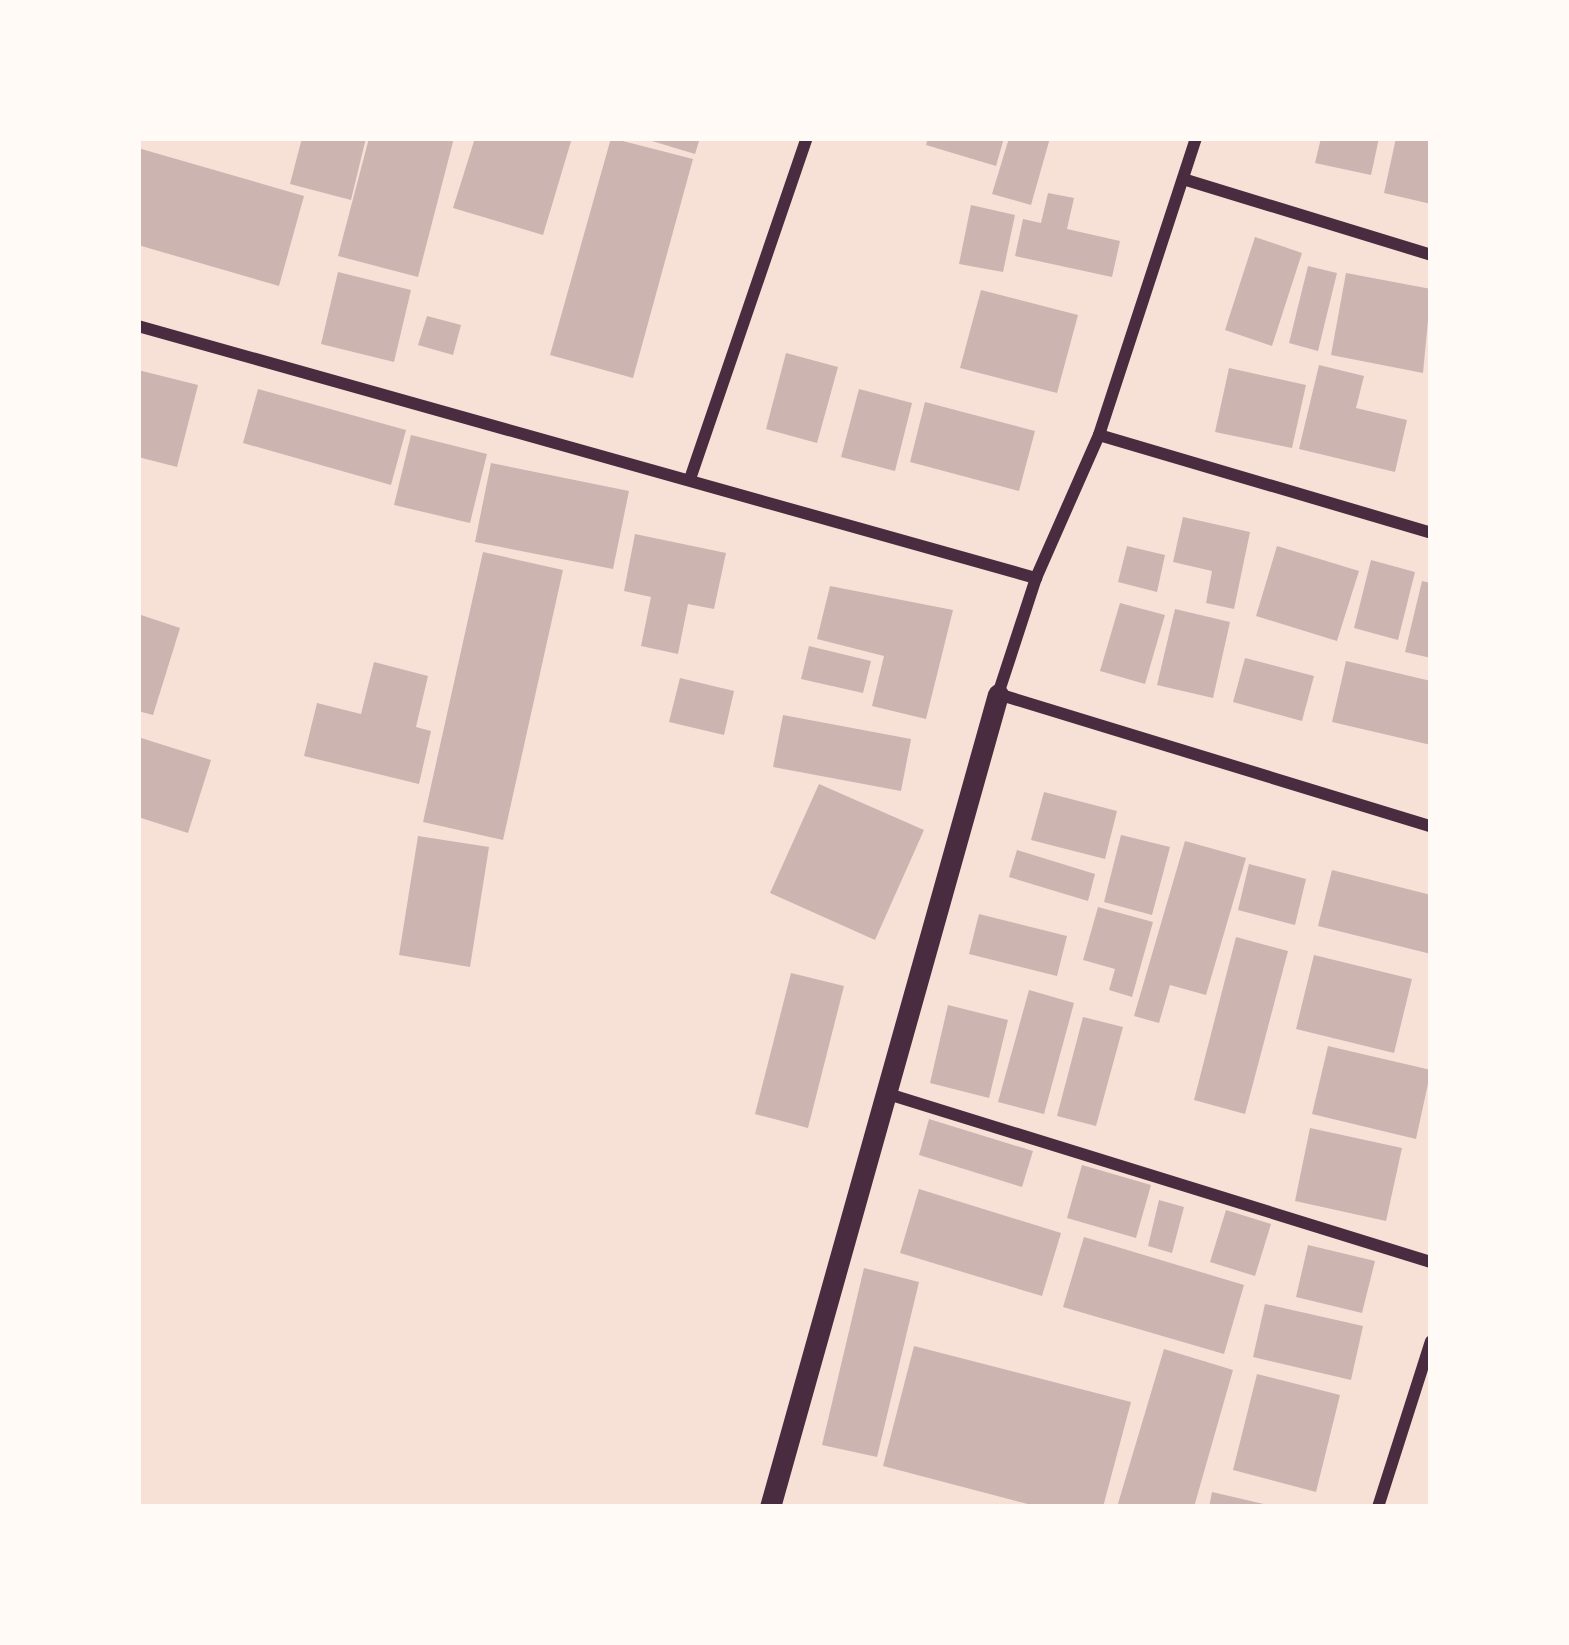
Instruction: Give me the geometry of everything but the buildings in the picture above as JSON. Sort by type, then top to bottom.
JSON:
[{"type":"street","points":[[691,476],[807,138]]},
{"type":"street","points":[[770,1507],[998,694],[1036,578],[1099,435],[1196,138]]},
{"type":"street","points":[[1183,179],[1431,255]]},
{"type":"street","points":[[138,326],[691,476],[1036,578]]},
{"type":"street","points":[[1099,435],[1431,532]]},
{"type":"street","points":[[998,694],[1431,826]]},
{"type":"street","points":[[885,1093],[1431,1262]]},
{"type":"street","points":[[1378,1507],[1431,1341]]}]
